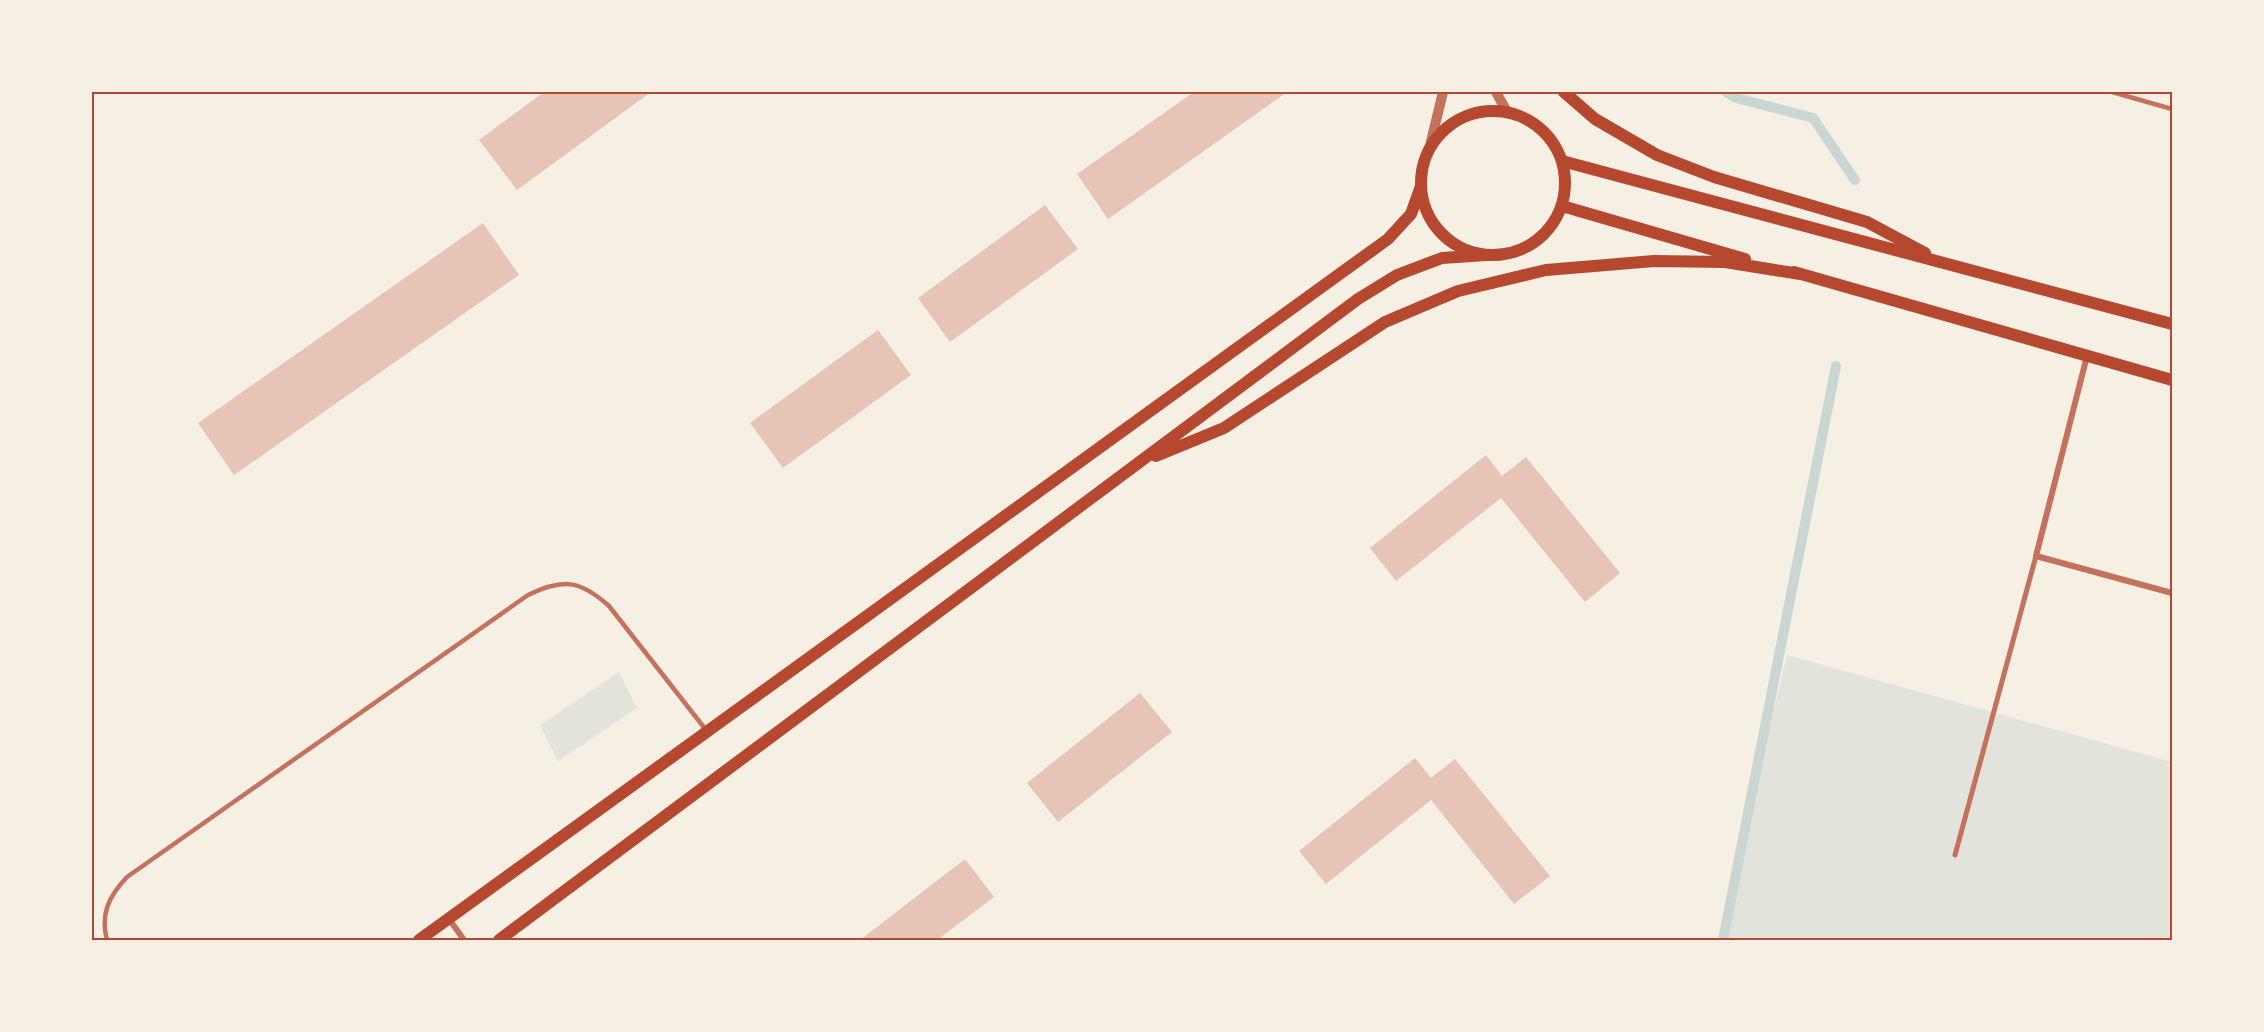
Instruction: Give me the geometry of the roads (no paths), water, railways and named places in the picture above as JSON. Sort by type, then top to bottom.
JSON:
[{"type":"main road","points":[[1563,92],[1595,119],[1657,155],[1714,177],[1867,222],[1945,263]]},
{"type":"main road","points":[[499,940],[1358,299],[1397,275],[1443,258],[1511,254],[1535,243],[1551,226],[1562,206],[1566,184],[1562,161],[1550,139],[1530,121],[1507,112],[1483,112],[1461,118],[1442,132],[1429,150],[1422,168],[1421,186],[1426,211],[1440,232],[1461,248],[1486,255]]},
{"type":"main road","points":[[1562,161],[2172,324]]},
{"type":"main road","points":[[419,940],[1388,239],[1411,214],[1421,186]]},
{"type":"main road","points":[[1562,206],[2172,380]]},
{"type":"main road","points":[[1138,463],[1224,428],[1385,322],[1458,291],[1546,270],[1654,261],[1725,262],[1800,274]]},
{"type":"street","points":[[1429,150],[1443,92]]},
{"type":"street","points":[[1496,92],[1507,112]]},
{"type":"street","points":[[1955,855],[2036,556],[2087,355]]},
{"type":"street","points":[[2036,556],[2172,593]]},
{"type":"street","points":[[449,919],[464,940]]},
{"type":"lane","points":[[2112,92],[2172,109]]},
{"type":"lane","points":[[107,940],[104,916],[111,894],[127,877],[528,595],[548,585],[570,584],[591,590],[609,606],[707,732]]},
{"type":"waterway","points":[[1726,92],[1736,98],[1813,118],[1855,180]]},
{"type":"waterway","points":[[1723,940],[1836,366]]}]
